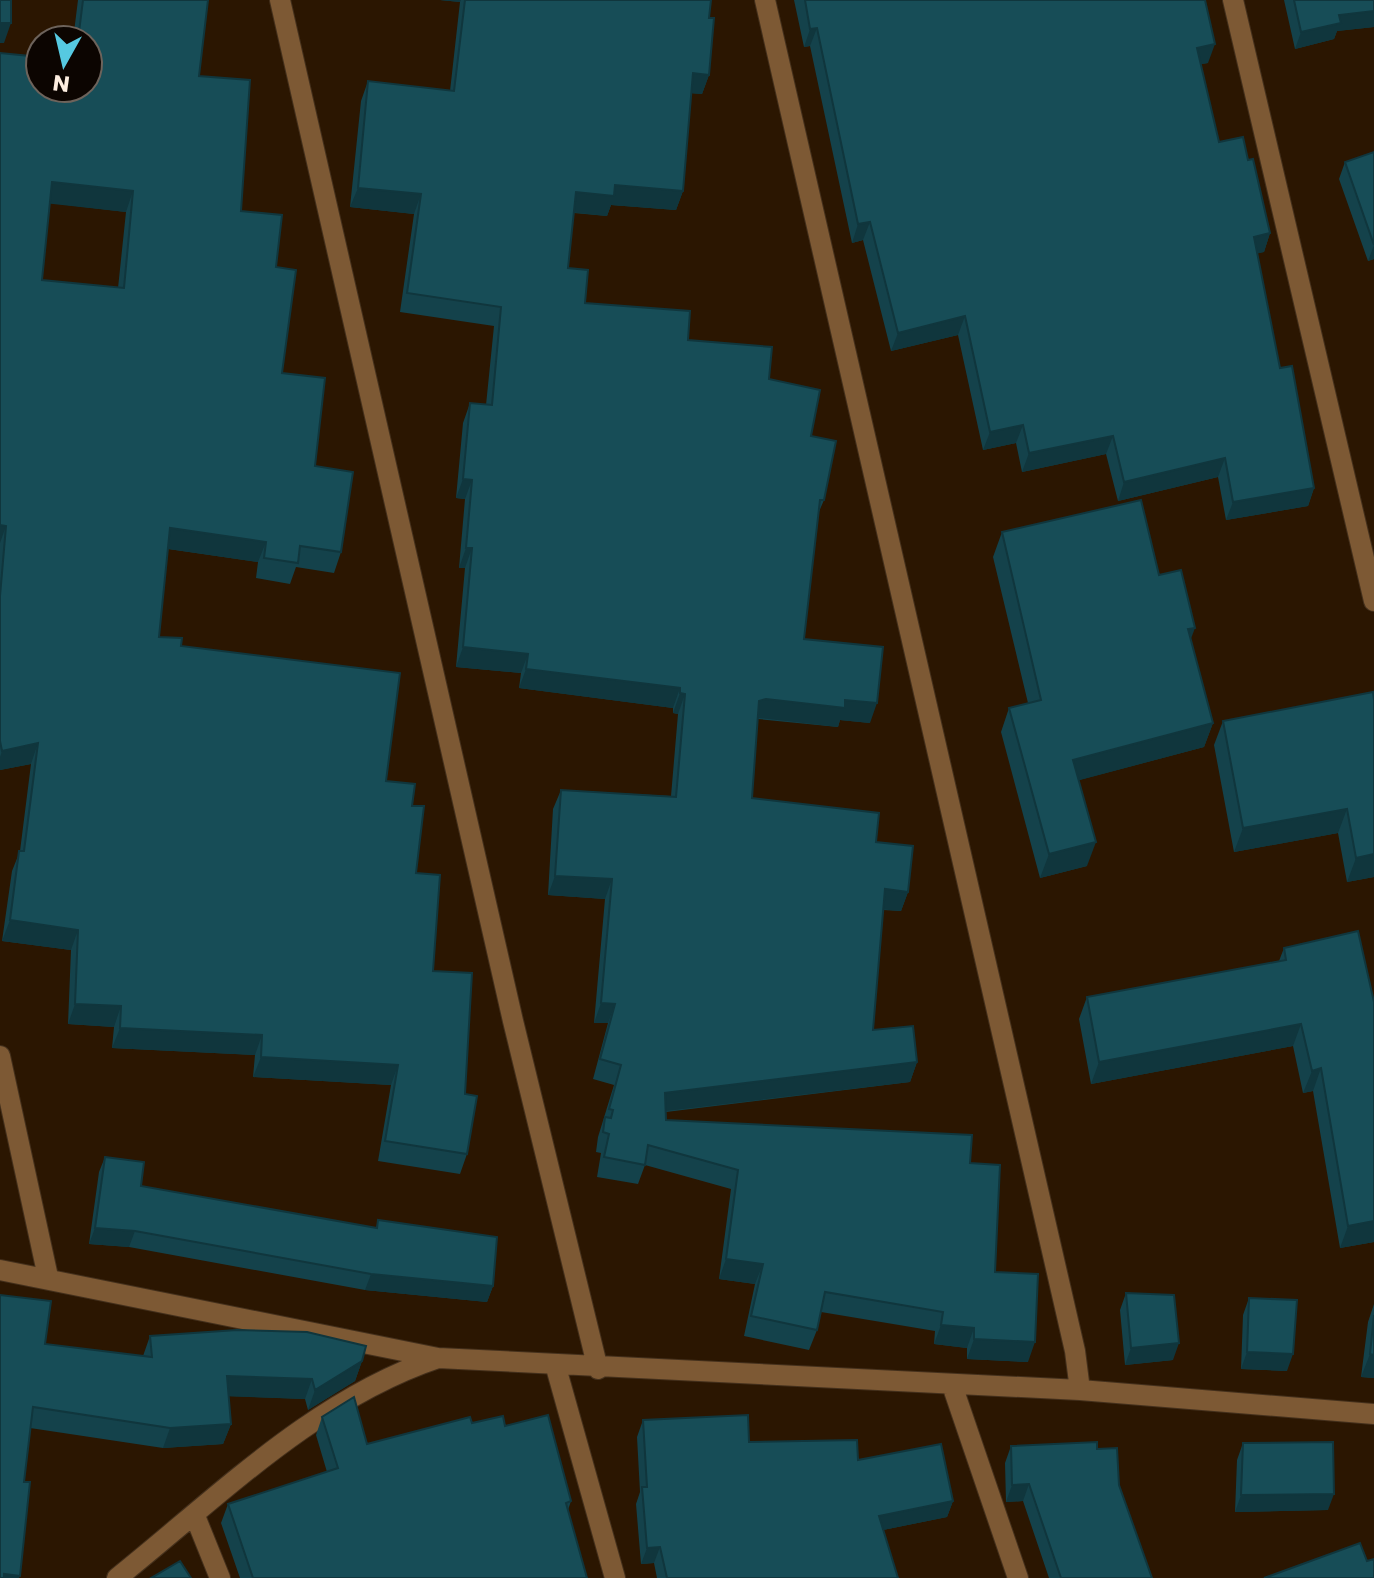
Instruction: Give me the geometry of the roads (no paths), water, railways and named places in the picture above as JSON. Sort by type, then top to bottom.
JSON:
[{"type":"street","points":[[280,0],[513,1021],[598,1369]]},
{"type":"street","points":[[765,0],[1075,1351],[1080,1390]]},
{"type":"street","points":[[1233,0],[1374,601]]},
{"type":"street","points":[[0,1056],[48,1277]]},
{"type":"street","points":[[0,1270],[48,1277],[438,1358],[598,1369],[1080,1390],[1374,1414]]},
{"type":"street","points":[[117,1578],[310,1424],[399,1372],[438,1358]]},
{"type":"street","points":[[555,1364],[615,1578]]},
{"type":"street","points":[[952,1385],[1018,1578]]},
{"type":"street","points":[[195,1516],[220,1578]]}]
